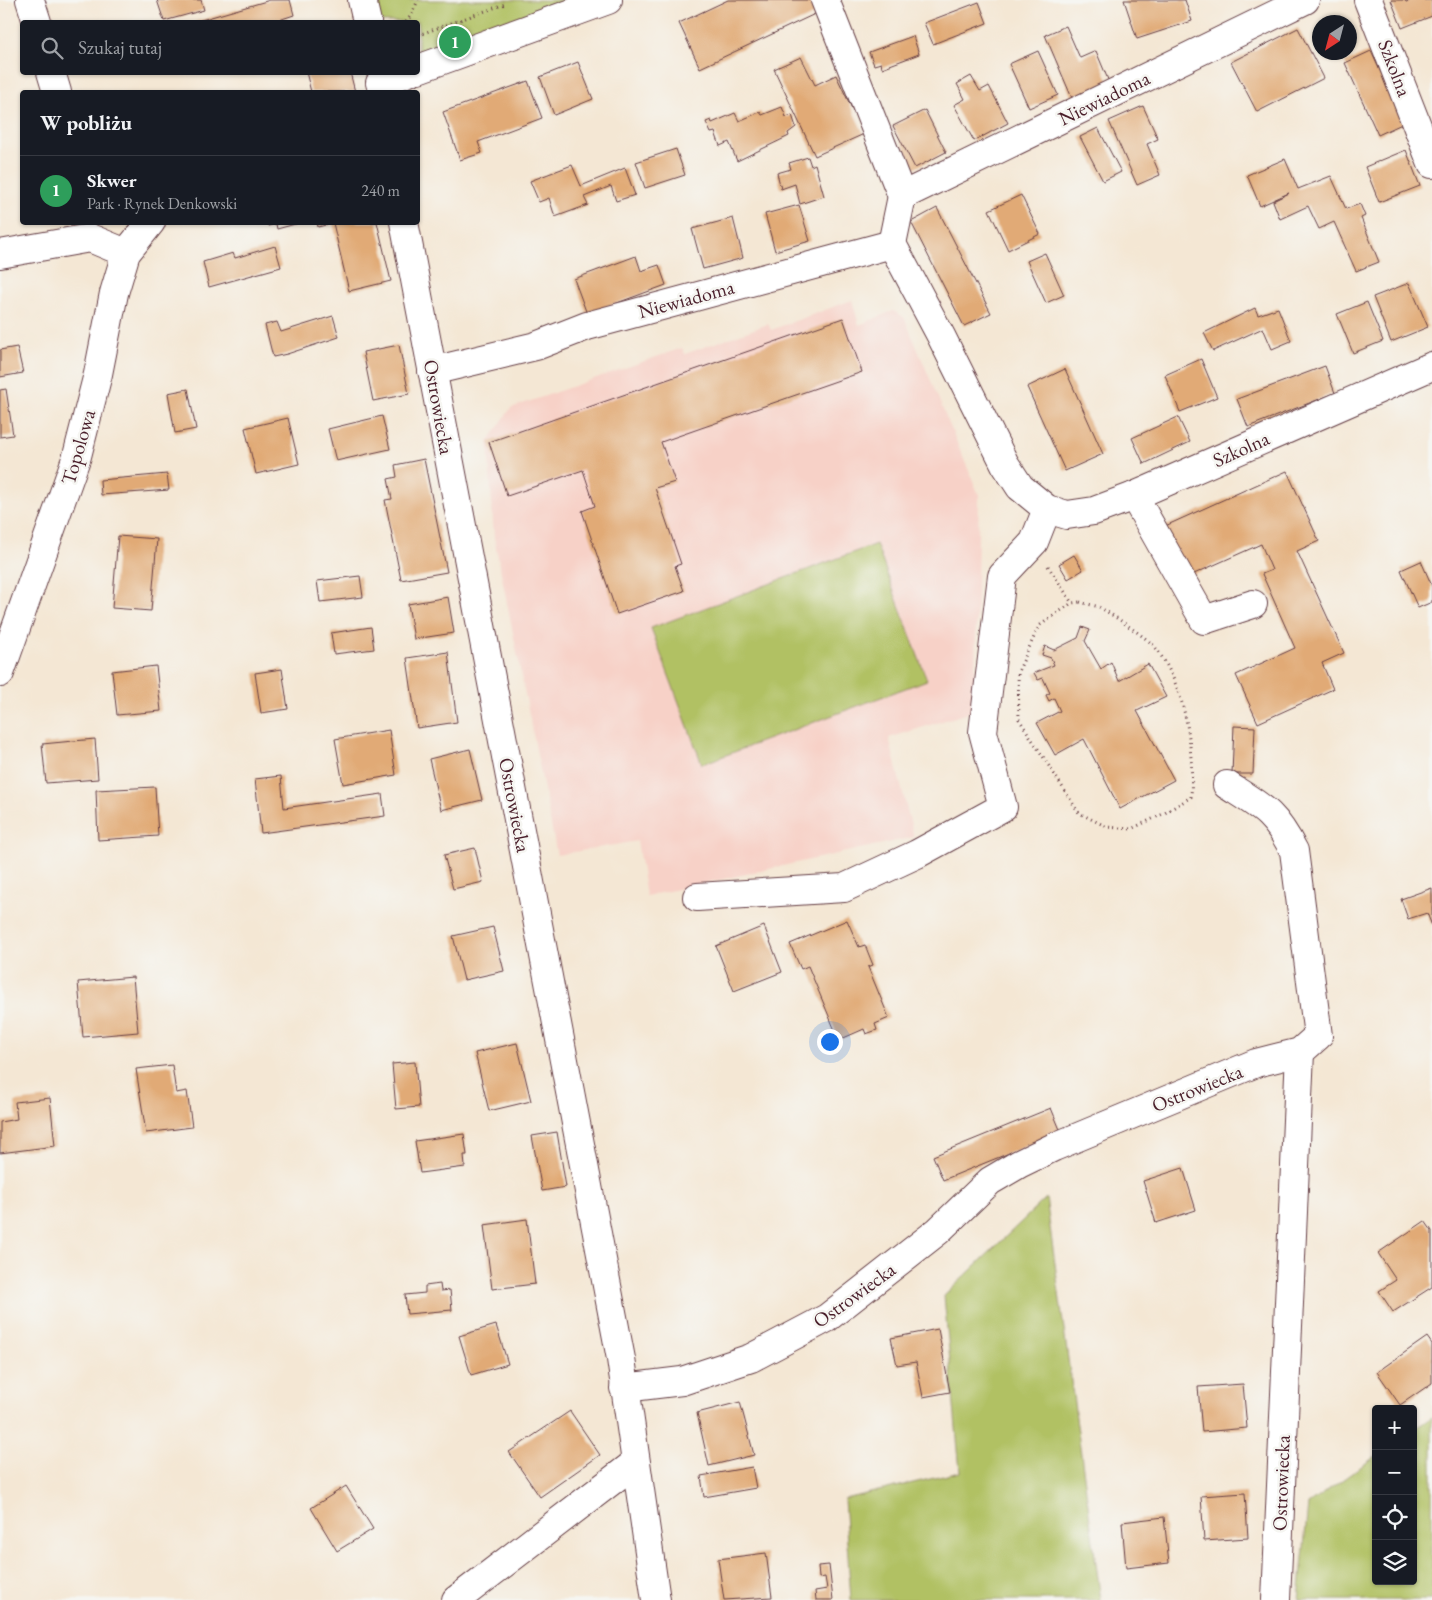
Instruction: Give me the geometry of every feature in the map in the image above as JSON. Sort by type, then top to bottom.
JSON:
[{"type":"street","points":[[30,0],[36,20]]},
{"type":"street","points":[[362,0],[367,20]]},
{"type":"street","points":[[420,68],[608,0]]},
{"type":"street","points":[[825,0],[902,196],[892,244]]},
{"type":"street","name":"Niewiadoma","points":[[902,196],[1305,0]]},
{"type":"street","name":"Szkolna","points":[[1368,0],[1432,164]]},
{"type":"street","points":[[52,75],[56,90]]},
{"type":"street","points":[[380,83],[401,75]]},
{"type":"street","points":[[101,225],[126,253]]},
{"type":"street","name":"Topolowa","points":[[0,674],[77,456],[98,374],[114,293],[126,253],[149,225]]},
{"type":"street","name":"Ostrowiecka","points":[[405,225],[621,1359],[656,1600]]},
{"type":"street","points":[[0,254],[90,238],[126,253]]},
{"type":"street","name":"Niewiadoma","points":[[432,371],[536,346],[587,326],[892,244]]},
{"type":"street","name":"Szkolna","points":[[892,244],[941,336],[1005,464],[1020,487],[1047,509],[1067,515],[1094,511],[1134,496],[1432,366]]},
{"type":"street","points":[[1134,496],[1204,620],[1253,604]]},
{"type":"street","points":[[697,897],[844,888],[917,854],[1003,808],[983,732],[1002,576],[1034,542],[1047,509]]},
{"type":"street","points":[[1227,785],[1268,811],[1281,827],[1294,851],[1318,1036],[1300,1052]]},
{"type":"street","name":"Ostrowiecka","points":[[624,1388],[682,1381],[751,1358],[827,1318],[938,1231],[990,1181],[1019,1164],[1054,1147],[1256,1063],[1300,1052],[1276,1600]]},
{"type":"street","points":[[456,1600],[635,1463]]},
{"type":"path","points":[[408,20],[418,0]]},
{"type":"path","points":[[420,34],[481,11],[512,2]]},
{"type":"path","points":[[1060,586],[1072,603]]},
{"type":"path","points":[[1080,602],[1100,608],[1154,645],[1174,677],[1190,741],[1191,797],[1163,814],[1131,829],[1107,827],[1079,813],[1019,720],[1018,672],[1028,649],[1039,626],[1072,603],[1080,602]]},
{"type":"shaded area","points":[[852,300],[859,325],[893,311],[904,317],[979,495],[974,711],[889,738],[914,837],[646,896],[637,841],[557,855],[494,537],[488,442],[511,408],[682,348],[685,354],[768,324],[771,330]]},
{"type":"green space","points":[[362,0],[608,0],[420,68],[420,20],[367,20]]},
{"type":"green space","points":[[876,544],[927,680],[702,764],[651,628]]},
{"type":"green space","points":[[1046,1198],[1101,1600],[851,1600],[844,1499],[960,1472],[944,1296]]},
{"type":"green space","points":[[1432,1417],[1432,1600],[1299,1600],[1308,1504],[1372,1459],[1372,1585],[1417,1585],[1417,1427]]},
{"type":"building","points":[[157,0],[201,0],[204,10],[164,20]]},
{"type":"building","points":[[270,0],[290,0],[294,15],[279,20],[201,20]]},
{"type":"building","points":[[728,0],[810,0],[817,13],[700,68],[679,23]]},
{"type":"building","points":[[1124,0],[1185,0],[1192,21],[1137,39]]},
{"type":"building","points":[[1391,0],[1405,0],[1406,2],[1412,0],[1432,0],[1432,16],[1402,28]]},
{"type":"building","points":[[979,2],[987,23],[933,44],[924,23]]},
{"type":"building","points":[[1066,26],[1080,58],[1096,51],[1109,82],[1072,98],[1045,35]]},
{"type":"building","points":[[1298,28],[1312,55],[1312,60],[1315,60],[1324,78],[1257,112],[1231,62]]},
{"type":"building","points":[[913,36],[919,54],[882,68],[881,63],[874,65],[869,52]]},
{"type":"building","points":[[1038,51],[1058,95],[1029,108],[1009,64]]},
{"type":"building","points":[[1371,51],[1404,123],[1378,135],[1345,63],[1357,60],[1357,57]]},
{"type":"building","points":[[801,57],[815,85],[836,75],[864,134],[815,156],[774,69]]},
{"type":"building","points":[[578,62],[593,99],[554,115],[540,77]]},
{"type":"building","points":[[307,75],[351,75],[354,90],[310,90]]},
{"type":"building","points":[[971,76],[980,91],[989,86],[1008,123],[974,141],[954,105],[965,99],[957,84]]},
{"type":"building","points":[[528,81],[542,118],[478,142],[482,153],[460,160],[443,112]]},
{"type":"building","points":[[1143,106],[1158,139],[1147,144],[1160,175],[1137,185],[1109,121]]},
{"type":"building","points":[[782,107],[786,117],[792,115],[796,127],[788,133],[789,136],[737,161],[729,142],[720,146],[715,132],[711,133],[706,122],[711,120],[712,123],[735,113],[739,121],[760,112],[762,115]]},
{"type":"building","points":[[925,110],[946,152],[915,168],[893,126]]},
{"type":"building","points":[[1098,128],[1121,172],[1103,181],[1080,137]]},
{"type":"building","points":[[676,149],[685,175],[645,188],[636,162]]},
{"type":"building","points":[[1406,150],[1420,186],[1379,202],[1365,167]]},
{"type":"building","points":[[808,157],[811,166],[815,164],[824,196],[800,204],[795,184],[781,189],[777,173],[791,169],[789,163]]},
{"type":"building","points":[[1285,159],[1298,189],[1331,176],[1346,209],[1360,204],[1365,216],[1361,218],[1379,262],[1356,271],[1334,222],[1319,229],[1308,206],[1280,219],[1273,201],[1289,193],[1260,206],[1247,175]]},
{"type":"building","points":[[572,165],[581,186],[625,168],[635,195],[616,201],[611,186],[584,197],[588,205],[555,217],[549,198],[539,202],[530,181]]},
{"type":"building","points":[[1021,195],[1040,234],[1008,250],[989,210]]},
{"type":"building","points":[[799,205],[810,241],[775,251],[765,214]]},
{"type":"building","points":[[937,208],[991,313],[964,326],[911,222]]},
{"type":"building","points":[[733,218],[743,258],[703,269],[692,229]]},
{"type":"building","points":[[276,225],[292,225],[277,229]]},
{"type":"building","points":[[333,225],[378,225],[391,281],[349,291]]},
{"type":"building","points":[[275,246],[281,267],[209,287],[203,262],[233,253],[235,258]]},
{"type":"building","points":[[1045,253],[1064,295],[1046,303],[1027,261]]},
{"type":"building","points":[[636,256],[641,271],[659,265],[666,285],[587,314],[574,279]]},
{"type":"building","points":[[1409,283],[1428,327],[1391,342],[1373,297]]},
{"type":"building","points":[[1367,302],[1383,341],[1353,353],[1337,314]]},
{"type":"building","points":[[1255,308],[1258,315],[1278,308],[1291,341],[1272,349],[1263,328],[1213,351],[1204,333]]},
{"type":"building","points":[[333,316],[339,337],[273,357],[265,325],[277,322],[281,332]]},
{"type":"building","points":[[843,318],[862,372],[661,442],[675,482],[655,488],[681,564],[675,566],[684,591],[617,614],[582,511],[595,506],[583,470],[507,496],[489,442]]},
{"type":"building","points":[[399,345],[409,394],[373,401],[363,352]]},
{"type":"building","points":[[17,347],[23,373],[0,377],[0,350]]},
{"type":"building","points":[[1201,359],[1217,397],[1180,412],[1165,375]]},
{"type":"building","points":[[1325,366],[1335,393],[1248,427],[1237,399]]},
{"type":"building","points":[[1065,369],[1103,454],[1065,471],[1027,387]]},
{"type":"building","points":[[6,389],[13,435],[0,437],[0,390]]},
{"type":"building","points":[[188,389],[196,429],[175,433],[168,393]]},
{"type":"building","points":[[382,416],[390,449],[336,461],[328,429]]},
{"type":"building","points":[[1178,417],[1190,442],[1144,464],[1132,438]]},
{"type":"building","points":[[288,418],[299,464],[256,474],[245,428]]},
{"type":"building","points":[[424,459],[447,572],[401,580],[385,500],[392,499],[388,479],[397,477],[395,465]]},
{"type":"building","points":[[1287,471],[1319,541],[1297,551],[1344,653],[1322,663],[1333,689],[1258,723],[1236,675],[1295,648],[1262,574],[1272,570],[1261,544],[1185,578],[1163,527]]},
{"type":"building","points":[[167,474],[169,490],[101,495],[100,480]]},
{"type":"building","points":[[118,536],[157,539],[151,611],[112,608]]},
{"type":"building","points":[[1074,555],[1083,570],[1068,579],[1059,564]]},
{"type":"building","points":[[1421,561],[1432,586],[1432,602],[1418,608],[1401,570]]},
{"type":"building","points":[[360,576],[363,597],[320,602],[317,581]]},
{"type":"building","points":[[448,597],[454,633],[414,639],[408,604]]},
{"type":"building","points":[[371,627],[374,649],[334,654],[331,633]]},
{"type":"building","points":[[1082,627],[1090,630],[1085,641],[1101,669],[1111,662],[1119,681],[1148,664],[1166,697],[1137,711],[1174,780],[1120,809],[1084,739],[1055,755],[1037,723],[1060,711],[1054,698],[1049,701],[1046,695],[1050,693],[1043,678],[1038,680],[1034,673],[1054,665],[1051,658],[1042,655],[1045,646],[1054,650],[1078,638]]},
{"type":"building","points":[[448,652],[457,722],[417,728],[407,658]]},
{"type":"building","points":[[156,666],[161,711],[117,715],[112,671]]},
{"type":"building","points":[[282,669],[288,709],[261,713],[255,673]]},
{"type":"building","points":[[1234,726],[1255,727],[1253,774],[1232,774]]},
{"type":"building","points":[[389,730],[396,775],[343,784],[335,739]]},
{"type":"building","points":[[95,739],[98,779],[46,783],[42,744]]},
{"type":"building","points":[[470,749],[482,800],[441,810],[429,759]]},
{"type":"building","points":[[281,776],[284,808],[382,794],[385,816],[261,833],[255,779]]},
{"type":"building","points":[[155,787],[158,836],[98,840],[96,790]]},
{"type":"building","points":[[475,848],[483,882],[453,889],[444,855]]},
{"type":"building","points":[[1432,888],[1432,926],[1427,913],[1408,919],[1401,899]]},
{"type":"building","points":[[847,920],[859,947],[865,945],[873,965],[868,967],[889,1018],[875,1024],[877,1030],[866,1034],[864,1029],[839,1040],[808,966],[801,969],[790,944]]},
{"type":"building","points":[[764,926],[782,972],[734,991],[716,946]]},
{"type":"building","points":[[493,927],[504,971],[464,980],[453,936]]},
{"type":"building","points":[[133,977],[138,1032],[83,1037],[78,982]]},
{"type":"building","points":[[517,1043],[531,1101],[489,1111],[475,1053]]},
{"type":"building","points":[[415,1062],[419,1107],[396,1109],[392,1064]]},
{"type":"building","points":[[172,1065],[176,1093],[187,1091],[192,1127],[146,1133],[136,1069]]},
{"type":"building","points":[[50,1098],[55,1146],[0,1153],[0,1122],[17,1119],[15,1102]]},
{"type":"building","points":[[1051,1108],[1061,1132],[943,1180],[933,1156]]},
{"type":"building","points":[[557,1132],[566,1187],[542,1191],[532,1136]]},
{"type":"building","points":[[464,1134],[467,1155],[464,1155],[465,1167],[420,1173],[415,1141]]},
{"type":"building","points":[[1183,1168],[1196,1210],[1156,1223],[1143,1181]]},
{"type":"building","points":[[527,1219],[535,1284],[492,1289],[484,1225]]},
{"type":"building","points":[[1425,1221],[1432,1231],[1432,1287],[1393,1312],[1379,1291],[1396,1280],[1378,1253]]},
{"type":"building","points":[[440,1284],[441,1291],[450,1290],[452,1310],[407,1314],[405,1295],[425,1293],[425,1286]]},
{"type":"building","points":[[496,1325],[508,1364],[471,1375],[459,1336]]},
{"type":"building","points":[[938,1329],[950,1392],[923,1397],[916,1362],[897,1365],[891,1338]]},
{"type":"building","points":[[1427,1337],[1432,1344],[1432,1383],[1400,1405],[1377,1372]]},
{"type":"building","points":[[1243,1384],[1247,1428],[1202,1432],[1198,1387]]},
{"type":"building","points":[[740,1402],[754,1455],[709,1466],[697,1413]]},
{"type":"building","points":[[570,1411],[600,1455],[540,1497],[509,1452]]},
{"type":"building","points":[[752,1467],[756,1488],[704,1497],[701,1476]]},
{"type":"building","points":[[346,1486],[373,1529],[337,1551],[311,1508]]},
{"type":"building","points":[[1245,1493],[1248,1538],[1204,1541],[1201,1496]]},
{"type":"building","points":[[1164,1517],[1169,1563],[1126,1568],[1122,1522]]},
{"type":"building","points":[[766,1553],[772,1597],[724,1600],[718,1559]]},
{"type":"building","points":[[829,1565],[833,1600],[816,1600],[815,1591],[827,1589],[825,1577],[819,1578],[818,1566]]},
{"type":"place","name":"Skwer","points":[[455,42]]}]
